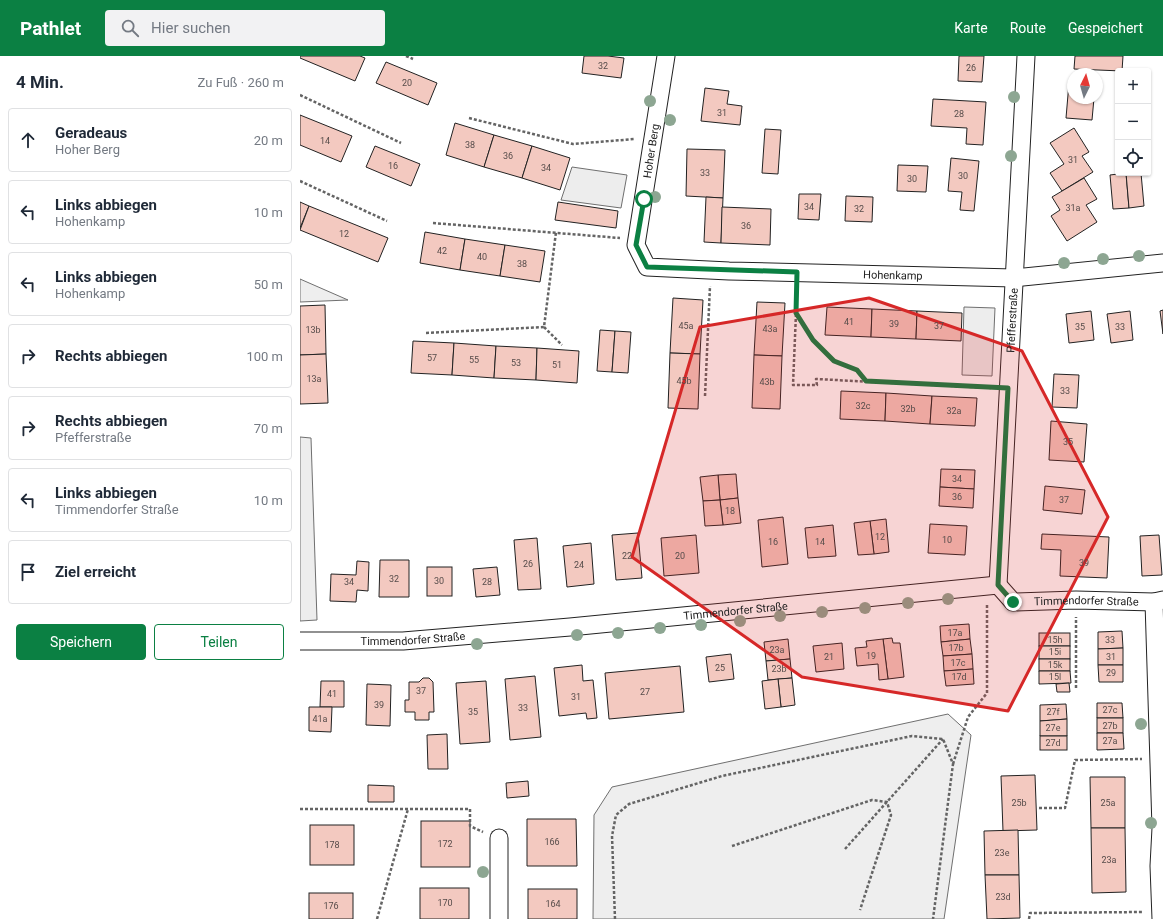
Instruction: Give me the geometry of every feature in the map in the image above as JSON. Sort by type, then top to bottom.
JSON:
[{"type":"street","name":"Hoher Berg","points":[[637,242],[666,56]]},
{"type":"street","name":"Pfefferstraße","points":[[993,586],[1008,388],[1026,56]]},
{"type":"street","name":"Hohenkamp","points":[[637,242],[647,267],[710,270],[1014,278],[1163,263]]},
{"type":"street","name":"Timmendorfer Straße","points":[[300,642],[411,640],[570,627],[993,586],[1013,602],[1076,600],[1159,601]]},
{"type":"street","points":[[1159,601],[1159,759],[1161,828],[1159,866],[1161,916]]},
{"type":"street","points":[[499,838],[499,919]]},
{"type":"path","points":[[406,56],[413,59]]},
{"type":"path","points":[[300,95],[401,143]]},
{"type":"path","points":[[469,118],[573,144],[654,137]]},
{"type":"path","points":[[300,181],[387,221]]},
{"type":"path","points":[[433,223],[556,232],[637,242]]},
{"type":"path","points":[[544,327],[556,232]]},
{"type":"path","points":[[706,396],[710,270]]},
{"type":"path","points":[[797,272],[793,385],[817,385],[816,379],[1008,388]]},
{"type":"path","points":[[796,313],[813,340],[834,361],[857,370],[866,381]]},
{"type":"path","points":[[426,332],[544,327],[562,345]]},
{"type":"path","points":[[933,919],[953,764],[968,717],[987,693],[993,586]]},
{"type":"path","points":[[1076,600],[1076,688]]},
{"type":"path","points":[[615,919],[612,836],[616,815],[629,804],[722,776],[887,740],[912,736],[943,739]]},
{"type":"path","points":[[943,739],[953,764]]},
{"type":"path","points":[[845,849],[943,739]]},
{"type":"path","points":[[1039,808],[1065,808],[1075,760],[1159,759]]},
{"type":"path","points":[[732,846],[872,800],[887,802]]},
{"type":"path","points":[[860,910],[891,815],[887,802]]},
{"type":"path","points":[[300,809],[470,809],[470,826]]},
{"type":"path","points":[[377,919],[408,809]]},
{"type":"path","points":[[1029,919],[1030,913],[1161,916]]},
{"type":"highlighted area","points":[[869,298],[1022,351],[1108,517],[1008,711],[802,677],[632,557],[700,327]]},
{"type":"shaded area","points":[[572,167],[627,175],[621,208],[561,200]]},
{"type":"shaded area","points":[[300,279],[348,300],[300,302]]},
{"type":"shaded area","points":[[964,307],[995,308],[992,376],[962,375]]},
{"type":"shaded area","points":[[300,437],[311,438],[317,620],[300,621]]},
{"type":"shaded area","points":[[948,714],[971,735],[944,919],[593,919],[594,815],[612,787]]},
{"type":"building","points":[[300,56],[360,56],[365,58],[355,81],[300,58]]},
{"type":"building","points":[[584,56],[624,58],[621,78],[582,73]]},
{"type":"building","points":[[959,56],[984,56],[982,82],[958,81]]},
{"type":"building","points":[[1075,56],[1123,56],[1122,68],[1115,68],[1115,71],[1103,70],[1103,68],[1074,68]]},
{"type":"building","points":[[386,62],[437,83],[428,105],[376,83]]},
{"type":"building","points":[[705,88],[729,91],[727,104],[742,106],[740,125],[701,121]]},
{"type":"building","points":[[933,99],[986,102],[983,145],[966,144],[967,128],[931,126]]},
{"type":"building","points":[[1067,104],[1093,104],[1092,120],[1066,118]]},
{"type":"building","points":[[300,115],[352,136],[341,162],[300,145]]},
{"type":"building","points":[[455,123],[494,135],[484,167],[446,155]]},
{"type":"building","points":[[1074,128],[1089,152],[1082,156],[1093,172],[1062,191],[1050,173],[1064,164],[1050,143]]},
{"type":"building","points":[[765,129],[781,130],[778,174],[762,173]]},
{"type":"building","points":[[494,135],[532,146],[522,178],[484,167]]},
{"type":"building","points":[[375,146],[420,164],[411,186],[366,167]]},
{"type":"building","points":[[532,146],[570,158],[560,190],[522,178]]},
{"type":"building","points":[[687,149],[725,150],[723,198],[686,196]]},
{"type":"building","points":[[951,158],[979,161],[974,211],[960,210],[962,192],[948,191]]},
{"type":"building","points":[[898,165],[928,166],[926,192],[897,191]]},
{"type":"building","points":[[1110,175],[1126,176],[1129,208],[1113,209]]},
{"type":"building","points":[[1126,176],[1141,176],[1144,206],[1129,208]]},
{"type":"building","points":[[1084,178],[1097,199],[1086,205],[1097,222],[1067,241],[1051,216],[1060,210],[1052,197]]},
{"type":"building","points":[[799,194],[821,194],[819,220],[798,219]]},
{"type":"building","points":[[846,196],[873,197],[872,222],[845,221]]},
{"type":"building","points":[[706,197],[723,198],[721,243],[704,242]]},
{"type":"building","points":[[300,202],[309,206],[300,228]]},
{"type":"building","points":[[558,202],[618,211],[616,228],[555,220]]},
{"type":"building","points":[[309,206],[388,238],[378,262],[300,230]]},
{"type":"building","points":[[722,207],[771,209],[770,245],[721,243]]},
{"type":"building","points":[[425,232],[465,239],[460,270],[420,263]]},
{"type":"building","points":[[465,239],[505,245],[500,276],[460,270]]},
{"type":"building","points":[[505,245],[545,251],[540,282],[500,276]]},
{"type":"building","points":[[673,298],[703,300],[700,354],[670,353]]},
{"type":"building","points":[[757,302],[785,303],[782,356],[754,355]]},
{"type":"building","points":[[325,305],[326,354],[300,355],[300,306]]},
{"type":"building","points":[[827,307],[872,309],[871,337],[825,335]]},
{"type":"building","points":[[872,309],[917,311],[916,339],[871,337]]},
{"type":"building","points":[[1163,310],[1163,334],[1160,311]]},
{"type":"building","points":[[917,311],[962,313],[961,341],[916,339]]},
{"type":"building","points":[[1091,311],[1094,340],[1069,343],[1066,314]]},
{"type":"building","points":[[1130,311],[1133,340],[1111,343],[1107,314]]},
{"type":"building","points":[[600,330],[615,331],[612,372],[597,371]]},
{"type":"building","points":[[615,331],[631,332],[628,373],[612,372]]},
{"type":"building","points":[[413,341],[454,343],[452,375],[411,373]]},
{"type":"building","points":[[454,343],[496,346],[494,378],[452,375]]},
{"type":"building","points":[[496,346],[537,348],[536,380],[494,378]]},
{"type":"building","points":[[537,348],[579,351],[577,383],[536,380]]},
{"type":"building","points":[[670,353],[700,354],[698,409],[668,408]]},
{"type":"building","points":[[326,354],[328,403],[300,404],[300,355]]},
{"type":"building","points":[[754,355],[782,356],[780,409],[752,408]]},
{"type":"building","points":[[1054,374],[1079,375],[1077,408],[1052,407]]},
{"type":"building","points":[[841,391],[886,393],[885,421],[840,419]]},
{"type":"building","points":[[886,393],[932,396],[930,424],[885,421]]},
{"type":"building","points":[[932,396],[977,398],[975,426],[930,424]]},
{"type":"building","points":[[1051,421],[1087,424],[1084,462],[1049,460]]},
{"type":"building","points":[[941,469],[975,470],[974,489],[940,487]]},
{"type":"building","points":[[736,474],[738,498],[720,500],[718,475]]},
{"type":"building","points":[[718,475],[720,500],[703,501],[700,477]]},
{"type":"building","points":[[1045,486],[1085,490],[1082,514],[1043,510]]},
{"type":"building","points":[[940,487],[974,489],[973,508],[939,506]]},
{"type":"building","points":[[738,498],[741,523],[723,525],[720,500]]},
{"type":"building","points":[[720,500],[723,525],[705,526],[703,501]]},
{"type":"building","points":[[783,517],[788,564],[762,567],[758,520]]},
{"type":"building","points":[[886,519],[889,552],[874,554],[870,521]]},
{"type":"building","points":[[870,521],[874,554],[858,555],[854,523]]},
{"type":"building","points":[[930,524],[967,526],[965,555],[928,553]]},
{"type":"building","points":[[833,525],[836,556],[808,558],[805,528]]},
{"type":"building","points":[[638,533],[642,578],[616,580],[612,535]]},
{"type":"building","points":[[1042,534],[1109,537],[1107,578],[1060,576],[1061,550],[1041,549]]},
{"type":"building","points":[[696,535],[699,573],[664,576],[661,538]]},
{"type":"building","points":[[1159,535],[1162,575],[1142,576],[1140,536]]},
{"type":"building","points":[[537,538],[541,589],[518,590],[514,540]]},
{"type":"building","points":[[591,543],[594,584],[567,587],[563,546]]},
{"type":"building","points":[[380,560],[409,560],[409,597],[379,597]]},
{"type":"building","points":[[357,561],[369,562],[368,591],[357,590],[356,602],[330,601],[331,574],[356,575]]},
{"type":"building","points":[[427,567],[452,567],[452,596],[427,596]]},
{"type":"building","points":[[497,567],[500,595],[476,597],[473,569]]},
{"type":"building","points":[[969,624],[970,639],[941,642],[940,626]]},
{"type":"building","points":[[1122,631],[1123,648],[1098,649],[1098,632]]},
{"type":"building","points":[[1039,633],[1070,633],[1070,646],[1039,646]]},
{"type":"building","points":[[892,638],[893,643],[900,643],[904,677],[888,679],[883,639]]},
{"type":"building","points":[[788,639],[790,659],[766,661],[764,642]]},
{"type":"building","points":[[883,639],[888,679],[879,680],[878,664],[857,666],[855,648],[867,647],[866,641]]},
{"type":"building","points":[[970,639],[972,654],[943,656],[941,642]]},
{"type":"building","points":[[842,643],[844,669],[816,672],[813,646]]},
{"type":"building","points":[[1039,646],[1070,646],[1070,659],[1039,659]]},
{"type":"building","points":[[1123,648],[1123,665],[1098,665],[1098,649]]},
{"type":"building","points":[[731,654],[734,679],[709,682],[706,657]]},
{"type":"building","points":[[972,654],[973,669],[944,671],[943,656]]},
{"type":"building","points":[[790,659],[792,678],[768,680],[766,661]]},
{"type":"building","points":[[1039,659],[1070,659],[1070,671],[1039,671]]},
{"type":"building","points":[[582,665],[583,681],[593,680],[597,718],[587,719],[586,713],[559,716],[554,668]]},
{"type":"building","points":[[1098,665],[1123,665],[1123,682],[1099,682]]},
{"type":"building","points":[[680,666],[684,712],[609,719],[605,673]]},
{"type":"building","points":[[973,669],[974,684],[946,686],[944,671]]},
{"type":"building","points":[[1039,671],[1070,671],[1071,683],[1039,684]]},
{"type":"building","points":[[535,676],[541,737],[510,740],[505,679]]},
{"type":"building","points":[[423,678],[429,678],[433,682],[434,712],[429,712],[429,720],[415,720],[415,712],[405,712],[405,700],[409,700],[409,682],[419,682]]},
{"type":"building","points":[[792,678],[795,705],[781,707],[778,679]]},
{"type":"building","points":[[778,679],[781,707],[765,709],[762,681]]},
{"type":"building","points":[[321,681],[344,681],[344,707],[320,707]]},
{"type":"building","points":[[486,681],[490,742],[460,744],[456,683]]},
{"type":"building","points":[[1069,683],[1070,692],[1057,692],[1056,684]]},
{"type":"building","points":[[367,684],[391,685],[390,726],[366,725]]},
{"type":"building","points":[[1097,703],[1122,703],[1123,718],[1097,718]]},
{"type":"building","points":[[1066,704],[1067,719],[1040,721],[1040,705]]},
{"type":"building","points":[[309,707],[332,707],[331,732],[309,731]]},
{"type":"building","points":[[1097,718],[1123,718],[1123,733],[1097,733]]},
{"type":"building","points":[[1067,719],[1067,736],[1040,736],[1040,721]]},
{"type":"building","points":[[1097,733],[1123,733],[1124,749],[1097,750]]},
{"type":"building","points":[[447,734],[448,769],[428,769],[427,735]]},
{"type":"building","points":[[1040,736],[1067,736],[1067,750],[1040,750]]},
{"type":"building","points":[[1035,775],[1037,830],[1003,831],[1001,776]]},
{"type":"building","points":[[1090,777],[1125,777],[1125,828],[1091,828]]},
{"type":"building","points":[[528,781],[529,796],[507,798],[506,783]]},
{"type":"building","points":[[368,785],[394,786],[394,802],[368,802]]},
{"type":"building","points":[[527,819],[576,819],[577,866],[527,866]]},
{"type":"building","points":[[421,821],[470,821],[470,867],[421,867]]},
{"type":"building","points":[[310,825],[354,825],[354,865],[310,865]]},
{"type":"building","points":[[1091,828],[1125,828],[1126,892],[1092,893]]},
{"type":"building","points":[[1018,830],[1019,875],[985,875],[984,831]]},
{"type":"building","points":[[985,875],[1019,875],[1020,918],[987,919]]},
{"type":"building","points":[[420,888],[469,888],[469,919],[420,919]]},
{"type":"building","points":[[528,889],[577,889],[577,919],[528,919]]},
{"type":"building","points":[[309,893],[353,893],[353,919],[309,919]]},
{"type":"route","points":[[644,199],[636,245],[647,267],[729,271],[797,272],[796,313],[813,340],[834,361],[857,370],[866,381],[1008,388],[998,585],[1013,602]]}]
